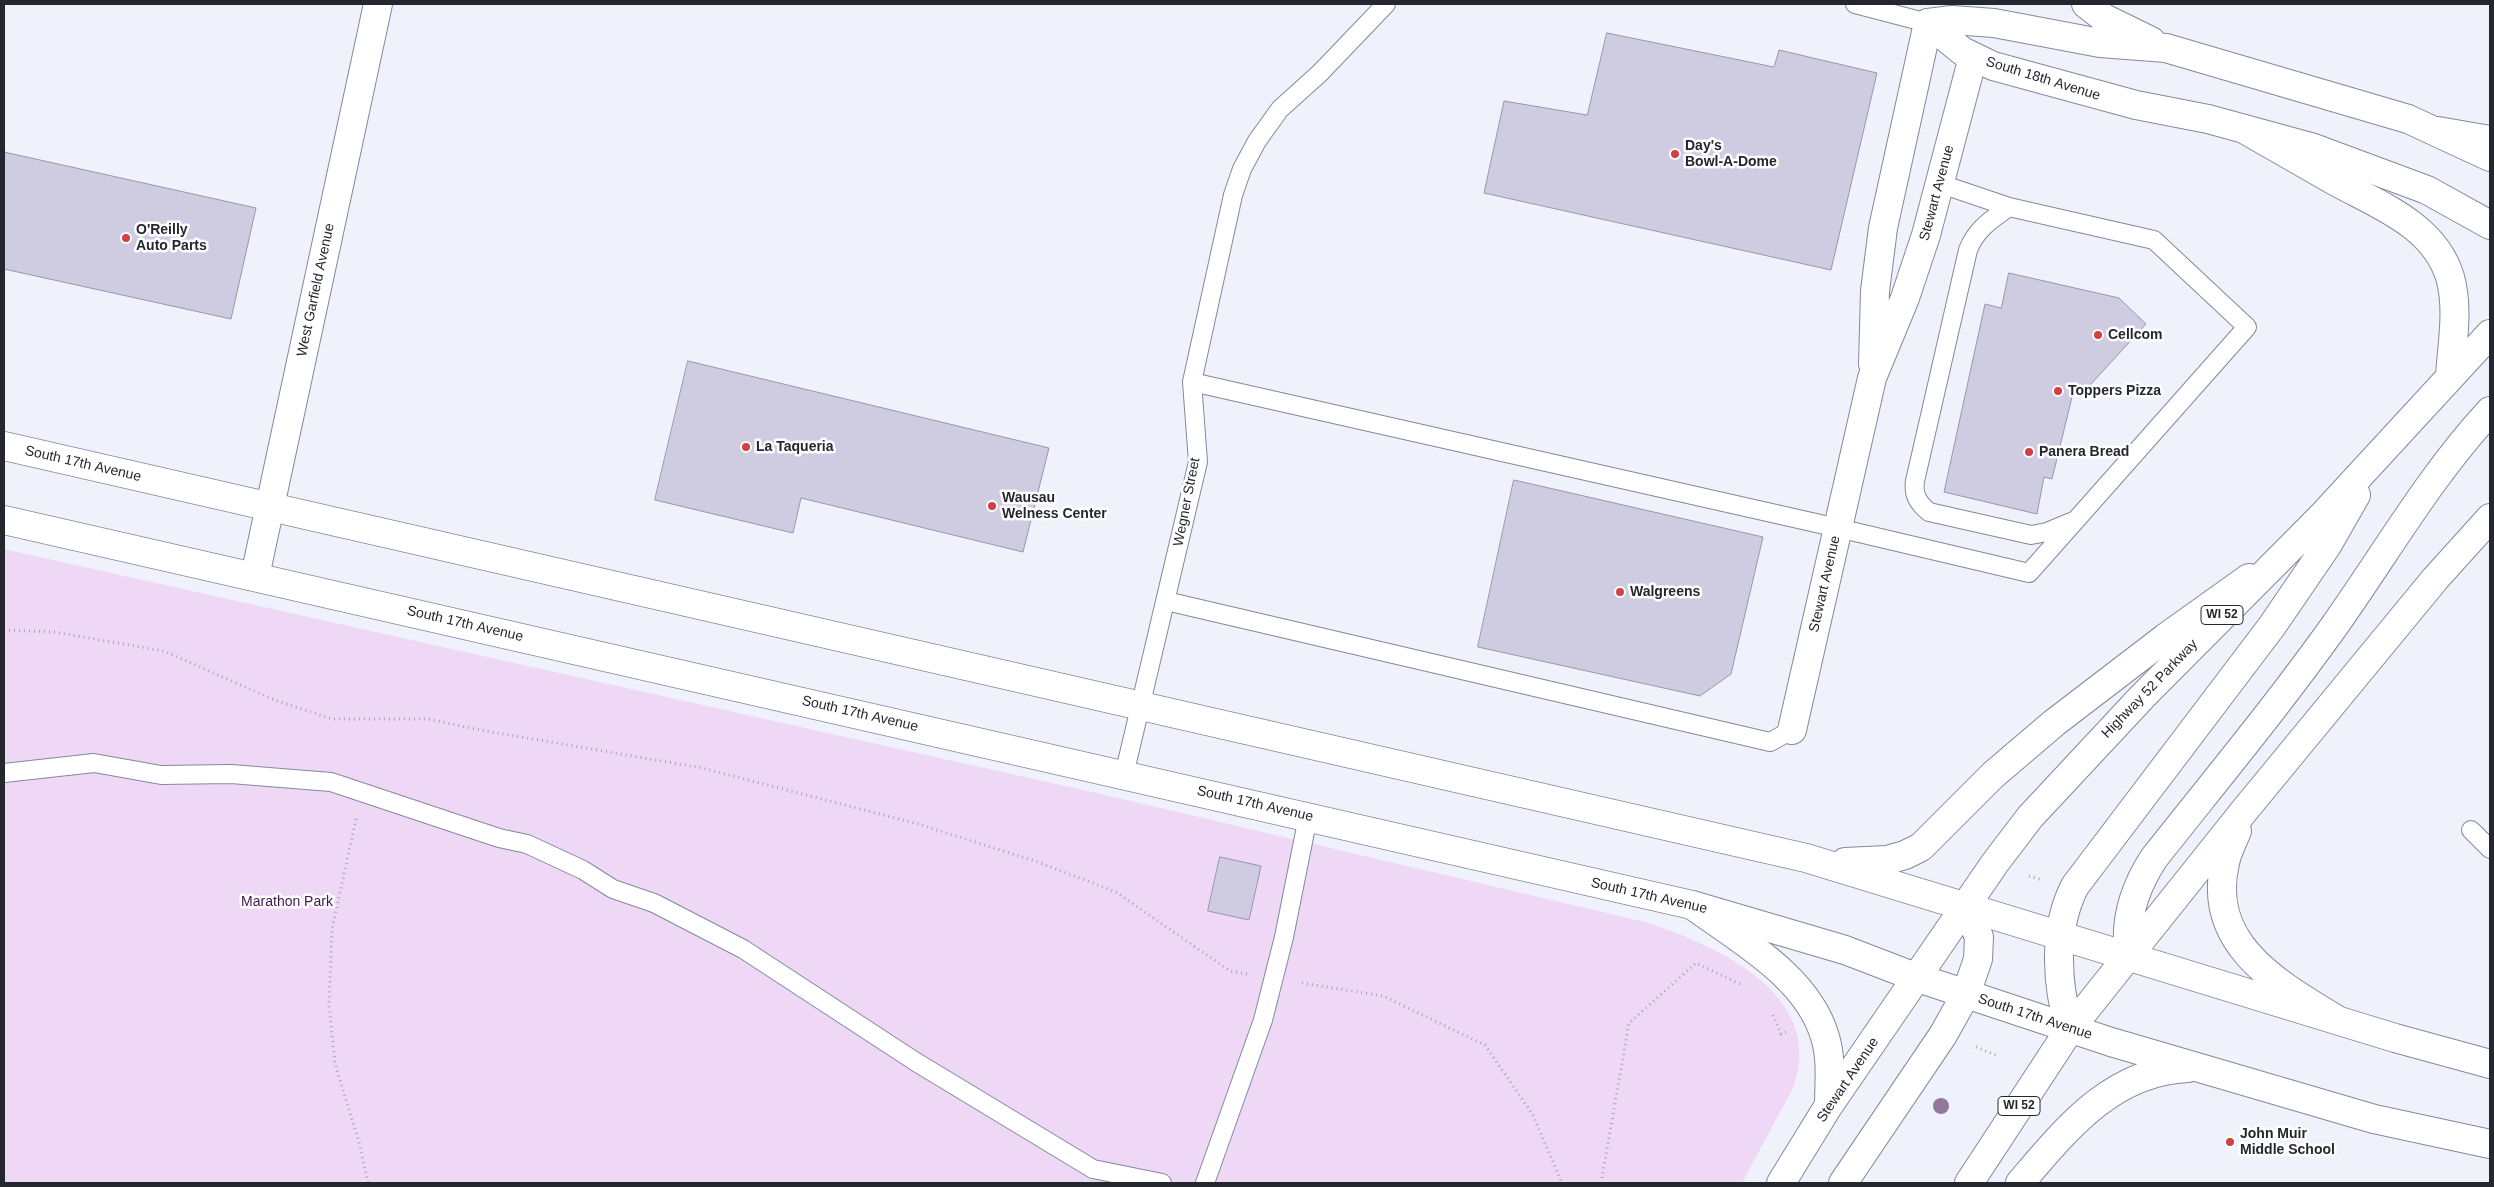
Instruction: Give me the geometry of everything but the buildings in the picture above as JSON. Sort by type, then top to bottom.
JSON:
[{"type":"main road","name":"West Garfield Avenue","points":[[255,576],[378,4]]},
{"type":"main road","points":[[2086,4],[2104,18],[2166,48],[2352,102],[2438,131],[2490,157]]},
{"type":"main road","points":[[1930,13],[1952,20],[1987,13],[2100,42],[2166,48]]},
{"type":"main road","name":"South 18th Avenue","points":[[1930,13],[1952,43],[1973,57],[1993,66],[2086,92],[2244,129],[2314,148],[2386,173],[2452,202],[2490,224]]},
{"type":"main road","name":"Stewart Avenue","points":[[1872,378],[1875,291],[1883,228],[1930,13]]},
{"type":"main road","name":"Stewart Avenue","points":[[1792,730],[1872,378],[1905,298],[1941,184],[1973,57],[1987,13]]},
{"type":"main road","points":[[2244,129],[2402,218],[2415,228],[2438,252],[2450,277],[2453,296],[2454,327],[2450,376]]},
{"type":"main road","points":[[2438,131],[2490,140]]},
{"type":"main road","name":"Highway 52 Parkway","points":[[1918,978],[1994,863],[2044,800],[2148,691],[2373,462],[2490,334]]},
{"type":"main road","points":[[2129,955],[2126,939],[2132,904],[2140,882],[2154,858],[2299,676],[2379,563],[2436,475],[2490,411]]},
{"type":"main road","name":"South 17th Avenue","points":[[4,446],[1806,858],[2490,1064]]},
{"type":"main road","points":[[2070,1029],[2060,988],[2062,934],[2069,901],[2081,875],[2272,626],[2328,544],[2373,462]]},
{"type":"main road","name":"WI 52","points":[[1969,1183],[2070,1029],[2244,811],[2435,579],[2490,518]]},
{"type":"main road","name":"South 17th Avenue","points":[[4,520],[1692,905],[1845,950],[1918,978],[2070,1029],[2374,1119],[2490,1144]]},
{"type":"main road","points":[[2435,579],[2490,540]]},
{"type":"main road","points":[[1806,858],[1852,862],[1880,861],[1899,857],[1921,847],[1983,784],[2054,723],[2171,634],[2280,558]]},
{"type":"main road","points":[[2244,811],[2225,863],[2222,885],[2224,911],[2230,926],[2236,939],[2259,969],[2286,989],[2334,1018]]},
{"type":"main road","points":[[1692,905],[1774,966],[1807,1001],[1821,1026],[1828,1048],[1829,1106]]},
{"type":"main road","points":[[1843,1183],[1943,1036],[1966,994],[1976,964],[1979,937],[1966,907]]},
{"type":"main road","name":"Stewart Avenue","points":[[1781,1183],[1829,1106],[1918,978]]},
{"type":"main road","points":[[2020,1183],[2090,1109],[2114,1089],[2137,1078],[2160,1071],[2200,1067]]},
{"type":"lane","name":"Wegner Street","points":[[1124,774],[1142,706],[1198,462],[1192,382],[1233,195],[1242,169],[1257,141],[1280,109],[1320,73],[1386,4]]},
{"type":"lane","points":[[1857,5],[1930,13]]},
{"type":"lane","points":[[1192,382],[2030,573],[2247,327],[2154,240],[2009,207],[1941,184]]},
{"type":"lane","points":[[2009,207],[1982,226],[1971,241],[1968,250],[1915,481],[1915,494],[1918,501],[1929,512],[2022,534],[2047,532],[2076,520]]},
{"type":"lane","points":[[1166,601],[1770,742],[1792,730]]},
{"type":"lane","points":[[4,773],[94,763],[161,775],[232,774],[331,782],[498,838],[527,844],[583,870],[613,889],[654,903],[743,949],[916,1062],[1093,1169],[1162,1183]]},
{"type":"lane","points":[[1205,1183],[1247,1070],[1274,978],[1308,817]]},
{"type":"lane","points":[[2470,830],[2490,849]]},
{"type":"path","points":[[4,630],[54,632],[164,651],[277,701],[332,719],[428,719],[475,729],[702,768],[918,824],[1035,860],[1116,892],[1230,971],[1382,996],[1486,1045],[1533,1115],[1562,1183]]},
{"type":"path","points":[[362,792],[332,929],[329,1004],[335,1064],[359,1142],[368,1183]]},
{"type":"path","points":[[1601,1183],[1629,1023],[1696,963],[1746,987]]},
{"type":"path","points":[[1772,1013],[1782,1034],[1788,1031]]},
{"type":"path","points":[[1968,1044],[1998,1056]]},
{"type":"green space","name":"Marathon Park","points":[[4,549],[1110,796],[1645,922],[1700,943],[1729,958],[1756,976],[1778,997],[1793,1022],[1800,1050],[1795,1082],[1742,1183],[4,1183]]},
{"type":"place","name":"Day's Bowl-A-Dome","points":[[1675,154]]},
{"type":"place","name":"O'Reilly Auto Parts","points":[[126,238]]},
{"type":"place","name":"Cellcom","points":[[2098,335]]},
{"type":"place","name":"Toppers Pizza","points":[[2058,391]]},
{"type":"place","name":"La Taqueria","points":[[746,447]]},
{"type":"place","name":"Panera Bread","points":[[2029,452]]},
{"type":"place","name":"Wausau Welness Center","points":[[992,506]]},
{"type":"place","name":"Walgreens","points":[[1620,592]]},
{"type":"place","name":"John Muir Middle School","points":[[2230,1142]]}]
